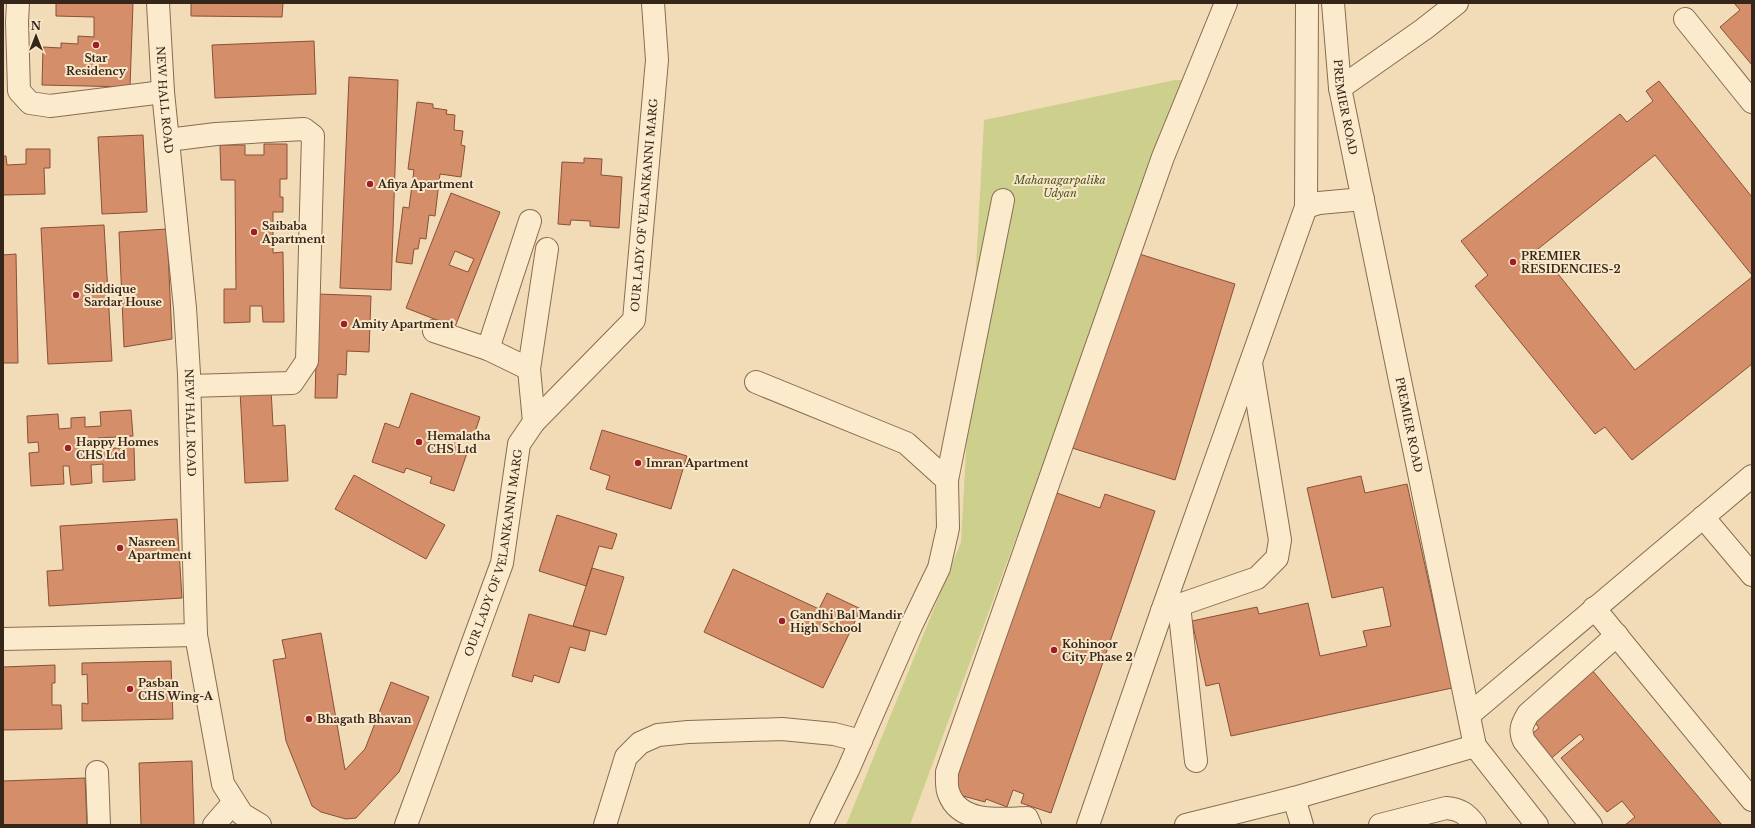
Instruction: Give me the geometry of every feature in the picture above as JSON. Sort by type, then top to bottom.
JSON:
[{"type":"street","points":[[18,3],[17,22],[20,91],[30,103],[50,106],[163,92]]},
{"type":"street","name":"NEW HALL ROAD","points":[[158,3],[163,92],[185,308],[190,386],[196,635],[223,784],[242,814],[260,825]]},
{"type":"street","name":"OUR LADY OF VELANKANNI MARG","points":[[406,825],[502,563],[520,444],[534,422],[634,320],[657,60],[653,3]]},
{"type":"street","points":[[1030,825],[1027,818],[1009,819],[970,815],[955,807],[948,793],[947,772],[1163,157],[1226,3]]},
{"type":"street","points":[[1088,825],[1171,608],[1250,362],[1306,207],[1307,3]]},
{"type":"street","name":"PREMIER ROAD","points":[[1333,3],[1340,88],[1470,714],[1475,746],[1536,825]]},
{"type":"street","points":[[1340,88],[1424,30],[1457,3]]},
{"type":"street","points":[[1686,19],[1752,102]]},
{"type":"street","points":[[168,140],[216,134],[304,130],[313,136],[307,361],[292,383],[190,386]]},
{"type":"street","points":[[1306,207],[1319,203],[1363,199]]},
{"type":"street","points":[[821,825],[861,741],[911,626],[939,568],[948,528],[947,480],[1003,200]]},
{"type":"street","points":[[488,350],[530,221]]},
{"type":"street","points":[[534,422],[529,368],[547,249]]},
{"type":"street","points":[[434,331],[488,350],[529,368]]},
{"type":"street","points":[[1171,608],[1257,578],[1277,558],[1280,540],[1250,362]]},
{"type":"street","points":[[756,382],[906,443],[947,480]]},
{"type":"street","points":[[1470,714],[1752,476]]},
{"type":"street","points":[[1703,517],[1752,575]]},
{"type":"street","points":[[1171,608],[1196,761]]},
{"type":"street","points":[[1594,608],[1752,800]]},
{"type":"street","points":[[3,639],[196,635]]},
{"type":"street","points":[[1591,825],[1524,741],[1520,733],[1522,723],[1528,714],[1617,635]]},
{"type":"street","points":[[606,825],[626,757],[640,743],[658,735],[688,732],[782,730],[834,734],[861,741]]},
{"type":"street","points":[[1186,825],[1294,798],[1475,746]]},
{"type":"street","points":[[97,772],[99,825]]},
{"type":"street","points":[[1294,798],[1302,825]]},
{"type":"street","points":[[214,825],[234,802]]},
{"type":"street","points":[[1380,825],[1446,808],[1457,808],[1468,815],[1475,825]]},
{"type":"green space","name":"Mahanagarpalika Udyan","points":[[1175,80],[1185,80],[910,825],[846,825],[961,542],[984,120]]},
{"type":"building","name":"Star Residency","points":[[56,3],[133,3],[130,87],[42,85],[43,47],[61,48],[61,43],[78,44],[78,36],[94,37],[94,17],[56,16]]},
{"type":"building","points":[[191,3],[283,3],[282,17],[191,16]]},
{"type":"building","points":[[1734,3],[1752,3],[1752,65],[1720,27],[1740,10]]},
{"type":"building","points":[[314,41],[316,94],[215,98],[212,45]]},
{"type":"building","name":"Afiya Apartment","points":[[349,77],[398,80],[391,290],[340,288]]},
{"type":"building","name":"PREMIER RESIDENCIES-2","points":[[1659,81],[1752,197],[1752,275],[1655,155],[1538,249],[1635,370],[1752,277],[1752,364],[1632,460],[1605,427],[1595,434],[1475,286],[1488,275],[1461,241],[1620,114],[1627,122],[1653,101],[1646,91]]},
{"type":"building","points":[[417,102],[433,104],[433,108],[447,110],[446,114],[455,115],[454,130],[463,131],[461,145],[465,146],[461,177],[440,174],[435,216],[429,215],[426,239],[420,238],[418,249],[414,249],[412,264],[396,262],[403,207],[409,208],[414,170],[408,169]]},
{"type":"building","points":[[143,135],[147,212],[102,214],[98,137]]},
{"type":"building","name":"Saibaba Apartment","points":[[264,144],[287,144],[287,179],[280,179],[280,197],[283,197],[283,212],[273,212],[273,253],[283,252],[284,322],[263,322],[262,306],[250,306],[250,322],[224,323],[224,289],[236,289],[235,180],[221,180],[220,145],[245,145],[245,155],[264,155]]},
{"type":"building","points":[[26,149],[50,149],[50,168],[44,168],[45,194],[3,195],[3,156],[6,156],[7,165],[26,164]]},
{"type":"building","points":[[584,158],[602,159],[601,175],[622,177],[619,228],[590,226],[590,221],[571,220],[570,225],[558,224],[562,162],[584,163]]},
{"type":"building","points":[[451,193],[500,212],[455,327],[406,308]],"holes":[[[455,251],[474,259],[468,272],[449,265]]]},
{"type":"building","name":"Siddique Sardar House","points":[[104,225],[112,361],[48,364],[41,228]]},
{"type":"building","points":[[167,229],[172,339],[124,347],[119,232]]},
{"type":"building","points":[[1133,252],[1235,284],[1175,480],[1072,448]]},
{"type":"building","points":[[16,254],[18,363],[3,363],[3,255]]},
{"type":"building","name":"Amity Apartment","points":[[318,294],[371,296],[369,352],[347,351],[346,375],[338,374],[337,398],[315,398]]},
{"type":"building","points":[[271,389],[273,426],[285,425],[288,481],[245,483],[240,391]]},
{"type":"building","name":"Hemalatha CHS Ltd","points":[[411,393],[480,417],[474,435],[464,432],[458,450],[467,453],[454,491],[430,483],[432,477],[406,468],[404,473],[372,462],[385,423],[399,428]]},
{"type":"building","name":"Happy Homes CHS Ltd","points":[[131,410],[133,436],[98,438],[98,449],[134,447],[135,480],[103,482],[103,464],[91,465],[92,483],[71,485],[69,466],[63,466],[64,484],[31,486],[29,453],[39,452],[38,442],[28,443],[27,416],[58,414],[59,429],[71,428],[71,418],[85,417],[85,427],[101,426],[100,412]]},
{"type":"building","name":"Imran Apartment","points":[[602,430],[687,456],[671,509],[606,489],[610,476],[590,469]]},
{"type":"building","points":[[354,475],[445,525],[426,559],[335,509]]},
{"type":"building","points":[[1361,476],[1365,493],[1407,484],[1452,688],[1231,736],[1219,683],[1206,686],[1192,621],[1257,607],[1259,614],[1308,603],[1320,656],[1367,646],[1363,631],[1391,626],[1383,587],[1332,598],[1307,488]]},
{"type":"building","name":"Kohinoor City Phase 2","points":[[1054,492],[1100,508],[1105,494],[1155,511],[1051,813],[1021,803],[1024,794],[1013,790],[1007,807],[986,799],[985,802],[952,793]]},
{"type":"building","points":[[557,515],[617,534],[612,549],[599,546],[586,586],[539,571]]},
{"type":"building","name":"Nasreen Apartment","points":[[177,519],[182,598],[49,606],[47,571],[63,570],[60,526]]},
{"type":"building","points":[[592,568],[624,577],[606,635],[573,626]]},
{"type":"building","name":"Gandhi Bal Mandir High School","points":[[733,569],[819,609],[827,593],[861,609],[823,688],[704,632]]},
{"type":"building","points":[[529,614],[590,631],[585,651],[570,647],[559,683],[534,675],[532,682],[512,676]]},
{"type":"building","name":"Bhagath Bhavan","points":[[321,633],[345,770],[365,749],[391,682],[429,697],[399,772],[356,818],[346,819],[321,812],[312,806],[286,741],[273,660],[286,658],[282,640]]},
{"type":"building","name":"Pasban CHS Wing-A","points":[[171,661],[173,719],[82,721],[82,703],[88,704],[87,674],[82,675],[82,663]]},
{"type":"building","points":[[55,665],[55,683],[52,683],[52,705],[61,705],[62,729],[3,730],[3,667]]},
{"type":"building","points":[[1592,670],[1722,825],[1625,825],[1635,817],[1622,801],[1607,812],[1561,758],[1584,739],[1580,734],[1548,761],[1528,737],[1539,728],[1533,719]]},
{"type":"building","points":[[192,761],[194,825],[141,825],[139,763]]},
{"type":"building","points":[[85,778],[87,825],[3,825],[3,781]]},
{"type":"place","name":"Star Residency","points":[[96,45]]},
{"type":"place","name":"Afiya Apartment","points":[[370,184]]},
{"type":"place","name":"Saibaba Apartment","points":[[254,232]]},
{"type":"place","name":"PREMIER RESIDENCIES-2","points":[[1513,262]]},
{"type":"place","name":"Siddique Sardar House","points":[[76,295]]},
{"type":"place","name":"Amity Apartment","points":[[344,324]]},
{"type":"place","name":"Hemalatha CHS Ltd","points":[[419,442]]},
{"type":"place","name":"Happy Homes CHS Ltd","points":[[68,448]]},
{"type":"place","name":"Imran Apartment","points":[[638,463]]},
{"type":"place","name":"Nasreen Apartment","points":[[120,548]]},
{"type":"place","name":"Gandhi Bal Mandir High School","points":[[782,621]]},
{"type":"place","name":"Kohinoor City Phase 2","points":[[1054,650]]},
{"type":"place","name":"Pasban CHS Wing-A","points":[[130,689]]},
{"type":"place","name":"Bhagath Bhavan","points":[[309,719]]}]
